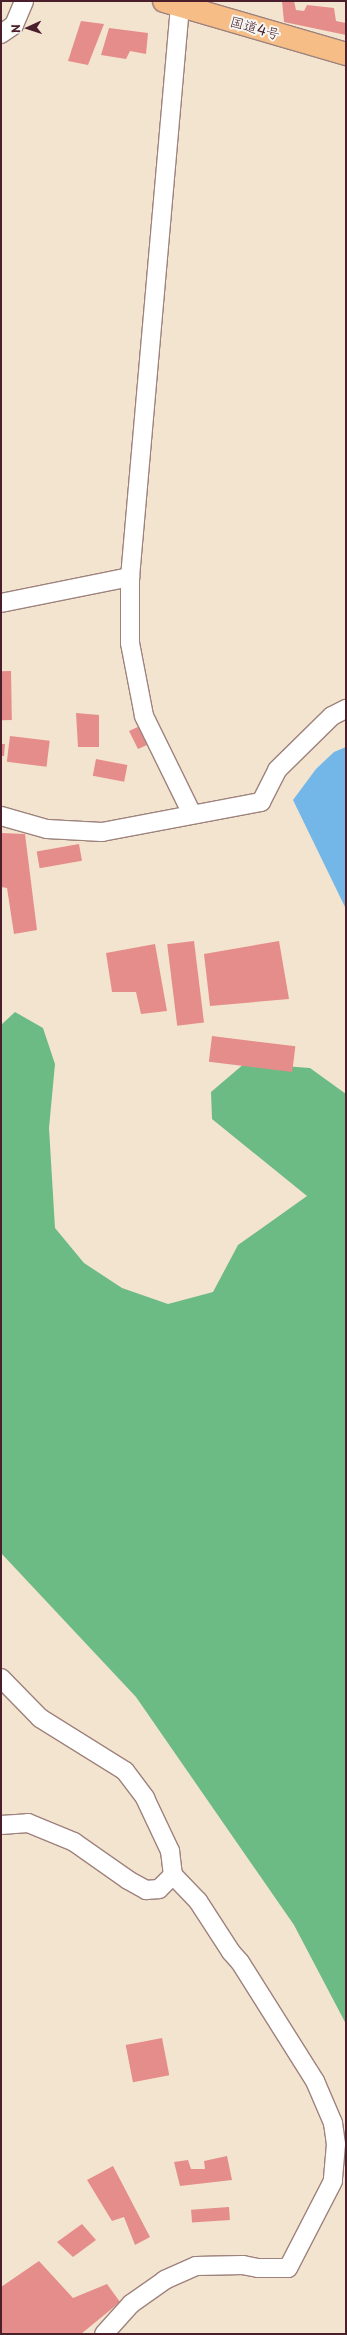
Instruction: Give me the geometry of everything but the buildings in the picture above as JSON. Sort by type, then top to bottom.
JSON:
[{"type":"highway","name":"国道4号","points":[[172,3],[346,54]]},
{"type":"street","points":[[1,34],[14,26],[24,1]]},
{"type":"street","points":[[172,3],[130,577],[130,643],[144,716],[192,814]]},
{"type":"street","points":[[1,603],[130,577]]},
{"type":"street","points":[[1,816],[47,829],[102,832],[261,802],[277,770],[332,716],[346,709]]},
{"type":"street","points":[[1,1678],[40,1718],[125,1771],[145,1798],[170,1851],[173,1875],[198,1901],[231,1952],[240,1962],[315,2081],[333,2123],[336,2144],[333,2181],[288,2268],[258,2268],[243,2265],[196,2266],[165,2280],[131,2304],[104,2334]]},
{"type":"street","points":[[1,1825],[28,1823],[74,1842],[128,1880],[146,1890],[159,1889],[173,1875]]},
{"type":"green space","points":[[15,1012],[43,1028],[55,1064],[49,1128],[55,1228],[84,1263],[122,1288],[168,1304],[213,1292],[238,1245],[307,1196],[212,1119],[211,1092],[245,1063],[310,1068],[346,1094],[346,2024],[294,1925],[136,1697],[1,1553],[1,1025]]},
{"type":"water","points":[[346,747],[346,909],[293,800],[316,769],[334,752]]}]
